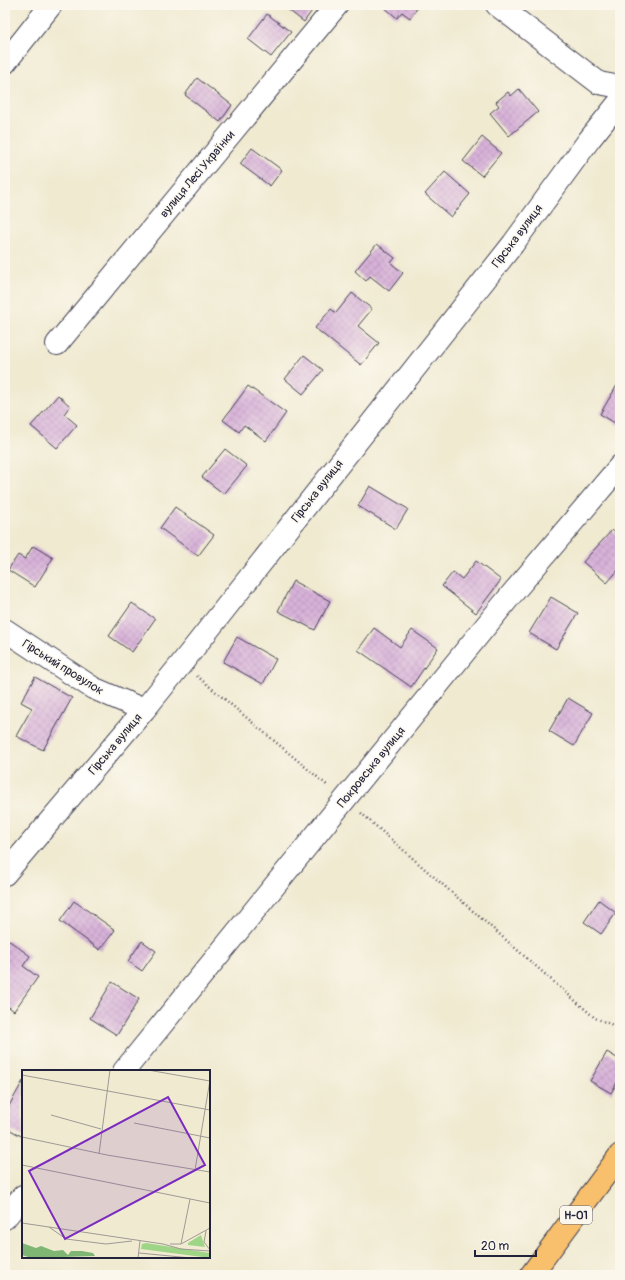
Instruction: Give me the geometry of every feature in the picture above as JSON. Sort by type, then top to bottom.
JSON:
[{"type":"main road","name":"Н-01","points":[[531,1275],[620,1155]]},
{"type":"street","points":[[5,63],[51,5]]},
{"type":"street","name":"вулиця Лесі Українки","points":[[57,344],[337,5]]},
{"type":"street","points":[[497,5],[599,83],[620,86]]},
{"type":"street","name":"Гірська вулиця","points":[[5,874],[182,663],[513,244],[620,100]]},
{"type":"street","name":"Покровська вулиця","points":[[125,1070],[511,595],[620,466]]},
{"type":"street","name":"Гірський провулок","points":[[5,630],[93,688],[144,710]]},
{"type":"street","points":[[5,1218],[22,1197]]},
{"type":"path","points":[[182,663],[344,799],[595,1018],[620,1028]]},
{"type":"building","points":[[282,5],[316,5],[304,22]]},
{"type":"building","points":[[415,5],[418,7],[410,18],[402,12],[397,18],[383,6]]},
{"type":"building","points":[[267,14],[291,32],[271,57],[248,39]]},
{"type":"building","points":[[197,78],[232,105],[220,122],[185,95]]},
{"type":"building","points":[[519,89],[538,112],[509,136],[490,113],[499,106],[496,102],[508,92],[511,96]]},
{"type":"building","points":[[482,137],[501,153],[482,176],[463,161]]},
{"type":"building","points":[[252,148],[282,170],[270,186],[240,164]]},
{"type":"building","points":[[445,172],[470,194],[451,217],[425,194]]},
{"type":"building","points":[[377,244],[395,258],[391,263],[403,273],[389,291],[370,276],[366,281],[355,271]]},
{"type":"building","points":[[352,293],[372,309],[358,326],[379,343],[361,365],[315,328],[331,309],[336,313]]},
{"type":"building","points":[[304,355],[323,370],[303,394],[285,379]]},
{"type":"building","points":[[619,382],[620,383],[620,426],[600,414]]},
{"type":"building","points":[[248,386],[286,413],[266,441],[244,425],[239,432],[223,420]]},
{"type":"building","points":[[58,395],[70,406],[64,414],[77,425],[57,448],[31,426]]},
{"type":"building","points":[[225,449],[247,466],[224,494],[202,477]]},
{"type":"building","points":[[370,486],[408,509],[396,529],[358,506]]},
{"type":"building","points":[[175,507],[214,535],[198,556],[160,528]]},
{"type":"building","points":[[612,530],[620,538],[620,568],[607,583],[583,562]]},
{"type":"building","points":[[33,546],[53,558],[35,587],[8,570],[18,555],[25,559]]},
{"type":"building","points":[[476,561],[501,580],[476,613],[442,586],[453,572],[462,579]]},
{"type":"building","points":[[293,581],[330,601],[315,630],[278,611]]},
{"type":"building","points":[[551,597],[578,613],[556,649],[529,633]]},
{"type":"building","points":[[132,603],[155,619],[132,652],[109,636]]},
{"type":"building","points":[[374,628],[400,647],[412,630],[438,648],[411,687],[358,650]]},
{"type":"building","points":[[237,637],[276,659],[263,684],[223,662]]},
{"type":"building","points":[[35,677],[72,698],[43,750],[16,736],[32,708],[21,702]]},
{"type":"building","points":[[568,698],[593,713],[574,746],[549,731]]},
{"type":"building","points":[[599,900],[616,913],[601,934],[584,922]]},
{"type":"building","points":[[74,901],[115,930],[100,950],[60,921]]},
{"type":"building","points":[[7,939],[30,956],[23,966],[38,977],[14,1011],[5,1004],[5,942]]},
{"type":"building","points":[[142,941],[156,951],[142,971],[128,961]]},
{"type":"building","points":[[112,982],[139,999],[117,1035],[90,1018]]},
{"type":"building","points":[[607,1052],[620,1060],[620,1078],[611,1093],[590,1081]]},
{"type":"building","points":[[22,1083],[22,1136],[5,1127],[5,1113]]}]
